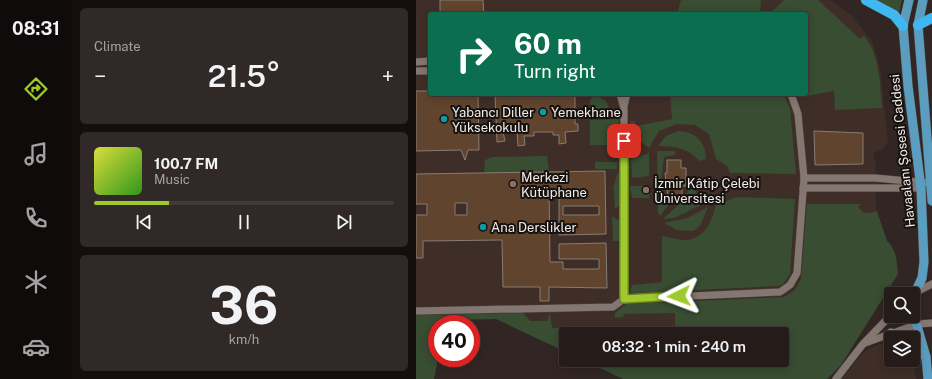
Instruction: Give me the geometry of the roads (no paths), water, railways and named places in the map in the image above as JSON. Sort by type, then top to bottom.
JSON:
[{"type":"highway","points":[[866,0],[894,15],[903,26]]},
{"type":"highway","points":[[918,25],[932,18]]},
{"type":"main road","name":"Havaalanı Şosesi Caddesi","points":[[909,0],[903,26],[908,86],[920,185],[924,270],[918,287]]},
{"type":"main road","name":"Havaalanı Şosesi Caddesi","points":[[923,0],[918,25],[932,200]]},
{"type":"main road","points":[[918,324],[926,357],[928,379]]},
{"type":"main road","points":[[920,351],[926,357]]},
{"type":"street","points":[[416,62],[428,61]]},
{"type":"street","points":[[416,71],[428,71]]},
{"type":"street","points":[[621,96],[624,108]]},
{"type":"street","points":[[624,299],[624,108],[627,96]]},
{"type":"street","points":[[416,311],[613,308],[624,299],[780,292],[786,289],[795,280],[797,273],[804,178],[798,114],[792,96]]},
{"type":"street","points":[[804,178],[875,178],[920,185]]},
{"type":"street","points":[[803,188],[920,185],[930,183]]},
{"type":"street","points":[[920,291],[932,284]]},
{"type":"street","points":[[836,379],[863,344],[884,322]]},
{"type":"street","points":[[897,331],[918,324],[932,323]]},
{"type":"street","points":[[863,344],[884,336]]},
{"type":"place","name":"Yemekhane","points":[[543,112]]},
{"type":"place","name":"Yabancı Diller Yüksekokulu","points":[[444,119]]},
{"type":"place","name":"Merkezi Kütüphane","points":[[513,184]]},
{"type":"place","name":"İzmir Kâtip Çelebi Üniversitesi","points":[[646,190]]},
{"type":"place","name":"Ana Derslikler","points":[[483,227]]}]
